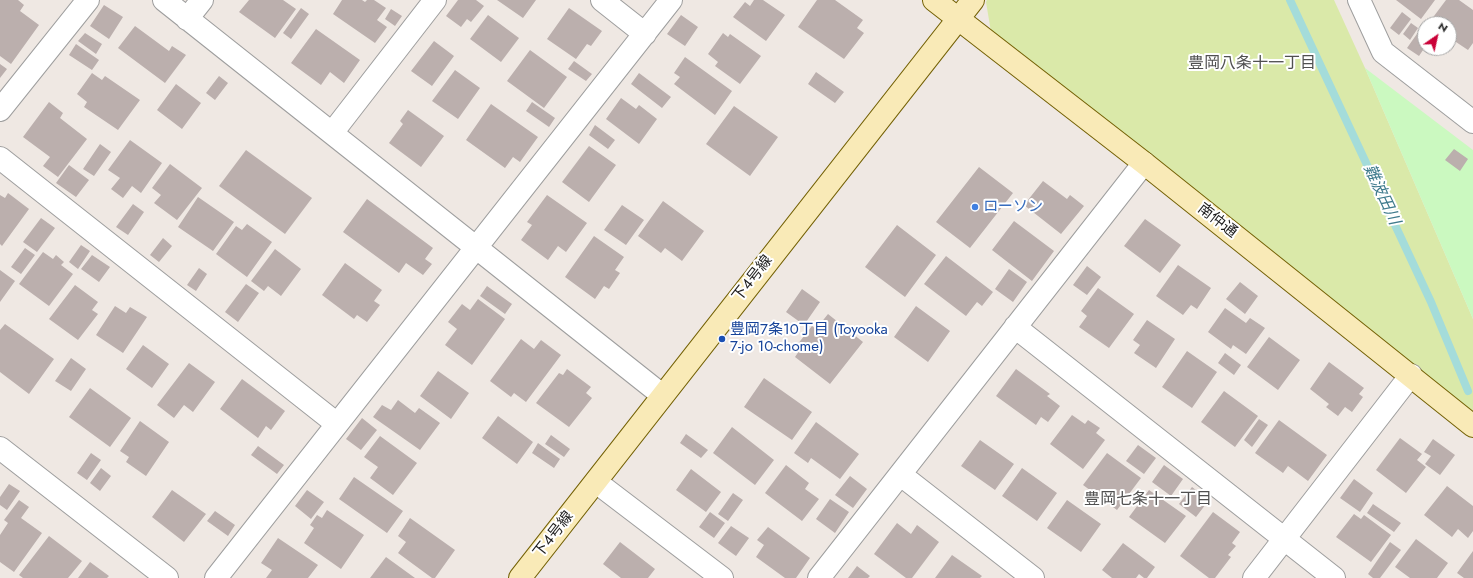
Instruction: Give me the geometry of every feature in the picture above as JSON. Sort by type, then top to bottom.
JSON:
[{"type":"street","points":[[0,110],[88,0]]},
{"type":"street","points":[[164,0],[662,395]]},
{"type":"street","points":[[187,19],[202,0]]},
{"type":"street","points":[[332,133],[435,0]]},
{"type":"street","points":[[602,0],[645,34]]},
{"type":"street","points":[[216,578],[645,34],[670,0]]},
{"type":"street","name":"南仲通","points":[[934,0],[1144,163],[1473,426]]},
{"type":"street","name":"下4号線","points":[[520,578],[973,0]]},
{"type":"street","points":[[1359,0],[1383,52],[1473,122]]},
{"type":"street","points":[[0,158],[336,424]]},
{"type":"street","points":[[819,578],[1144,163]]},
{"type":"street","points":[[1015,327],[1334,578]]},
{"type":"street","points":[[1254,578],[1411,375]]},
{"type":"street","points":[[0,448],[167,578]]},
{"type":"street","points":[[901,475],[1033,578]]},
{"type":"street","points":[[596,482],[722,578]]},
{"type":"green space","points":[[987,0],[1334,0],[1365,68],[1473,319],[1473,413],[991,32],[986,2]]},
{"type":"green space","points":[[1365,68],[1473,150],[1473,319]]},
{"type":"building","points":[[0,0],[18,0],[24,5],[20,11],[39,25],[11,64],[0,56]]},
{"type":"building","points":[[249,0],[283,0],[296,9],[275,38],[239,12]]},
{"type":"building","points":[[342,0],[362,0],[365,2],[367,0],[374,0],[386,8],[377,20],[387,27],[375,43],[333,14]]},
{"type":"building","points":[[458,0],[476,0],[484,6],[471,22],[467,19],[461,27],[446,16]]},
{"type":"building","points":[[497,0],[536,0],[523,18]]},
{"type":"building","points":[[754,0],[763,0],[785,15],[766,41],[733,17],[745,2],[750,6]]},
{"type":"building","points":[[817,0],[835,0],[863,20],[857,28],[864,33],[844,59],[798,27]]},
{"type":"building","points":[[1396,0],[1435,0],[1423,16],[1417,16]]},
{"type":"building","points":[[1446,0],[1459,0],[1473,10],[1473,43],[1468,50],[1457,43],[1457,16],[1434,16]]},
{"type":"building","points":[[104,5],[123,17],[109,39],[90,26]]},
{"type":"building","points":[[301,8],[309,14],[291,39],[283,33]]},
{"type":"building","points":[[569,8],[602,31],[591,46],[587,44],[576,59],[547,39]]},
{"type":"building","points":[[391,9],[402,16],[395,26],[385,19]]},
{"type":"building","points":[[1402,12],[1411,19],[1399,35],[1390,28]]},
{"type":"building","points":[[488,15],[519,38],[501,62],[470,39]]},
{"type":"building","points":[[681,15],[698,27],[685,46],[667,34]]},
{"type":"building","points":[[1411,23],[1417,27],[1410,40],[1403,34]]},
{"type":"building","points":[[135,26],[169,51],[172,46],[186,55],[165,83],[118,48]]},
{"type":"building","points":[[316,29],[360,60],[344,83],[330,72],[321,85],[291,63]]},
{"type":"building","points":[[85,33],[102,44],[96,54],[78,41]]},
{"type":"building","points":[[723,33],[728,37],[730,34],[761,56],[740,84],[715,66],[718,62],[708,54]]},
{"type":"building","points":[[1417,34],[1417,55],[1407,48]]},
{"type":"building","points":[[434,41],[454,56],[432,86],[411,71]]},
{"type":"building","points":[[76,44],[99,60],[92,70],[69,55]]},
{"type":"building","points":[[530,50],[567,77],[544,108],[507,81]]},
{"type":"building","points":[[685,57],[732,91],[715,115],[674,84],[680,77],[674,73]]},
{"type":"building","points":[[574,61],[592,74],[586,81],[568,69]]},
{"type":"building","points":[[0,64],[7,69],[0,78]]},
{"type":"building","points":[[455,70],[480,88],[458,119],[432,101]]},
{"type":"building","points":[[816,72],[844,92],[835,103],[808,84]]},
{"type":"building","points":[[92,73],[102,80],[105,76],[140,100],[118,130],[84,107],[87,102],[77,94]]},
{"type":"building","points":[[639,73],[671,97],[662,108],[631,84]]},
{"type":"building","points":[[219,76],[228,83],[215,100],[206,93]]},
{"type":"building","points":[[176,84],[201,103],[182,129],[157,110]]},
{"type":"building","points":[[621,98],[636,109],[639,105],[657,119],[639,144],[606,119]]},
{"type":"building","points":[[49,102],[63,113],[60,118],[87,139],[58,177],[43,166],[50,157],[23,137]]},
{"type":"building","points":[[532,102],[555,118],[549,127],[526,111]]},
{"type":"building","points":[[491,104],[538,137],[520,162],[513,157],[505,168],[466,140]]},
{"type":"building","points":[[734,106],[778,137],[750,176],[706,144]]},
{"type":"building","points":[[408,110],[444,136],[421,167],[389,143],[403,124],[400,121]]},
{"type":"building","points":[[595,125],[615,140],[608,149],[589,135]]},
{"type":"building","points":[[130,140],[162,163],[141,193],[132,186],[123,198],[111,189],[120,178],[108,170]]},
{"type":"building","points":[[100,144],[111,152],[94,176],[83,169]]},
{"type":"building","points":[[589,146],[616,165],[589,202],[562,182]]},
{"type":"building","points":[[1454,149],[1468,159],[1460,171],[1445,160]]},
{"type":"building","points":[[246,150],[312,198],[285,234],[219,186]]},
{"type":"building","points":[[170,164],[202,188],[177,220],[154,203],[161,195],[152,188]]},
{"type":"building","points":[[69,165],[89,180],[76,197],[56,183]]},
{"type":"building","name":"ローソン","points":[[979,167],[1013,193],[970,248],[936,222]]},
{"type":"building","points":[[1043,181],[1067,199],[1070,195],[1084,206],[1061,234],[1024,205]]},
{"type":"building","points":[[8,193],[29,209],[2,246],[0,244],[0,195],[5,198]]},
{"type":"building","points":[[547,195],[587,223],[566,252],[558,246],[548,260],[521,240],[532,225],[527,222]]},
{"type":"building","points":[[198,197],[234,222],[213,251],[178,227]]},
{"type":"building","points":[[367,199],[433,248],[425,259],[432,264],[423,275],[406,263],[399,273],[343,232]]},
{"type":"building","points":[[663,201],[704,231],[682,261],[665,248],[661,253],[638,236]]},
{"type":"building","points":[[133,204],[144,212],[128,235],[116,227]]},
{"type":"building","points":[[622,205],[644,220],[626,245],[604,230]]},
{"type":"building","points":[[41,218],[55,228],[37,252],[23,242]]},
{"type":"building","points":[[1145,219],[1181,245],[1160,273],[1124,246]]},
{"type":"building","points":[[1014,221],[1054,251],[1032,281],[992,250]]},
{"type":"building","points":[[247,224],[272,242],[247,277],[216,254],[236,226],[242,230]]},
{"type":"building","points":[[897,225],[936,255],[905,297],[865,267]]},
{"type":"building","points":[[594,236],[624,257],[615,270],[620,273],[609,289],[604,286],[595,299],[565,277]]},
{"type":"building","points":[[163,238],[172,246],[159,262],[150,255]]},
{"type":"building","points":[[81,245],[90,251],[78,269],[69,262]]},
{"type":"building","points":[[25,248],[35,255],[21,274],[11,267]]},
{"type":"building","points":[[275,249],[301,269],[281,296],[268,286],[264,291],[251,281]]},
{"type":"building","points":[[43,252],[53,259],[56,255],[64,262],[61,265],[73,274],[49,306],[19,284]]},
{"type":"building","points":[[92,255],[110,267],[99,282],[81,269]]},
{"type":"building","points":[[946,256],[993,292],[982,306],[977,302],[966,316],[924,284]]},
{"type":"building","points":[[345,263],[382,290],[374,301],[380,305],[367,322],[357,315],[354,319],[322,295]]},
{"type":"building","points":[[1178,265],[1211,288],[1197,309],[1191,305],[1183,315],[1156,296]]},
{"type":"building","points":[[1087,266],[1101,277],[1087,295],[1073,285]]},
{"type":"building","points":[[199,268],[207,274],[196,291],[187,285]]},
{"type":"building","points":[[1009,269],[1027,282],[1013,302],[995,289]]},
{"type":"building","points":[[0,270],[15,281],[0,302]]},
{"type":"building","points":[[1240,282],[1258,296],[1245,314],[1226,299]]},
{"type":"building","points":[[246,284],[259,293],[238,322],[225,312]]},
{"type":"building","points":[[75,285],[98,302],[92,310],[98,314],[78,340],[49,319]]},
{"type":"building","points":[[487,286],[512,304],[505,314],[480,296]]},
{"type":"building","points":[[1098,288],[1134,314],[1109,348],[1079,327],[1087,316],[1081,311]]},
{"type":"building","points":[[802,289],[820,302],[804,325],[786,312]]},
{"type":"building","points":[[478,299],[505,319],[472,365],[445,345],[457,329],[448,322],[462,304],[470,310]]},
{"type":"building","points":[[115,306],[126,313],[130,307],[147,317],[123,353],[96,335]]},
{"type":"building","points":[[916,306],[950,331],[928,362],[894,337]]},
{"type":"building","points":[[1225,308],[1246,323],[1250,318],[1265,328],[1246,354],[1233,345],[1231,349],[1208,332]]},
{"type":"building","points":[[828,314],[863,342],[830,384],[795,357],[801,348],[797,345],[812,326],[816,329]]},
{"type":"building","points":[[1147,320],[1175,339],[1156,368],[1134,353],[1140,345],[1133,340]]},
{"type":"building","points":[[5,324],[54,359],[29,394],[0,372],[0,330]]},
{"type":"building","points":[[1269,337],[1300,360],[1278,390],[1247,367]]},
{"type":"building","points":[[521,339],[534,349],[541,340],[561,355],[526,402],[514,393],[511,397],[490,381]]},
{"type":"building","points":[[143,345],[169,364],[152,388],[126,369]]},
{"type":"building","points":[[1187,351],[1217,372],[1192,408],[1162,387]]},
{"type":"building","points":[[1225,353],[1241,365],[1234,375],[1218,363]]},
{"type":"building","points":[[71,358],[86,369],[71,391],[55,381]]},
{"type":"building","points":[[1329,362],[1364,388],[1359,394],[1363,397],[1352,412],[1345,407],[1338,416],[1326,407],[1329,404],[1310,389]]},
{"type":"building","points":[[189,363],[215,382],[193,412],[184,405],[174,418],[157,405]]},
{"type":"building","points":[[567,369],[591,387],[586,393],[592,398],[569,427],[536,403],[559,373],[563,375]]},
{"type":"building","points":[[1016,369],[1050,394],[1047,396],[1060,406],[1048,422],[1041,417],[1036,425],[996,396]]},
{"type":"building","points":[[438,371],[469,393],[451,419],[420,396]]},
{"type":"building","points":[[764,378],[812,412],[792,440],[744,407]]},
{"type":"building","points":[[242,379],[285,411],[271,430],[266,426],[258,438],[220,409]]},
{"type":"building","points":[[90,388],[131,418],[110,447],[69,417]]},
{"type":"building","points":[[1224,391],[1258,416],[1235,447],[1201,422]]},
{"type":"building","points":[[398,400],[415,413],[419,408],[440,423],[420,450],[373,417],[382,405],[391,410]]},
{"type":"building","points":[[1072,415],[1085,424],[1088,420],[1100,428],[1096,433],[1105,440],[1083,469],[1050,444]]},
{"type":"building","points":[[498,416],[533,442],[517,464],[482,438]]},
{"type":"building","points":[[362,418],[377,430],[361,450],[346,439]]},
{"type":"building","points":[[1259,419],[1268,425],[1252,447],[1244,440]]},
{"type":"building","points":[[1279,420],[1327,455],[1308,481],[1288,466],[1283,473],[1255,453]]},
{"type":"building","points":[[140,421],[169,442],[146,476],[126,462],[129,457],[120,451]]},
{"type":"building","points":[[816,422],[859,454],[840,479],[811,458],[808,463],[794,453]]},
{"type":"building","points":[[732,427],[774,460],[755,485],[713,453]]},
{"type":"building","points":[[686,434],[708,450],[701,458],[680,443]]},
{"type":"building","points":[[551,435],[570,449],[564,457],[545,444]]},
{"type":"building","points":[[380,436],[417,463],[393,495],[370,478],[378,467],[364,457]]},
{"type":"building","points":[[1400,438],[1422,454],[1417,460],[1426,467],[1406,493],[1376,470]]},
{"type":"building","points":[[1433,439],[1455,455],[1440,475],[1425,464],[1431,456],[1424,452]]},
{"type":"building","points":[[980,440],[1014,464],[995,490],[961,466]]},
{"type":"building","points":[[538,443],[560,459],[554,468],[532,453]]},
{"type":"building","points":[[1138,445],[1156,458],[1144,474],[1126,461]]},
{"type":"building","points":[[258,446],[284,465],[277,474],[251,455]]},
{"type":"building","points":[[91,453],[101,460],[87,480],[77,473]]},
{"type":"building","points":[[1107,453],[1141,478],[1117,510],[1083,485]]},
{"type":"building","points":[[786,465],[809,483],[805,489],[819,499],[802,521],[765,493]]},
{"type":"building","points":[[1164,465],[1183,479],[1171,496],[1152,482]]},
{"type":"building","points":[[101,468],[111,476],[100,491],[90,483]]},
{"type":"building","points":[[1022,468],[1057,493],[1037,521],[1002,496]]},
{"type":"building","points":[[691,469],[721,492],[706,512],[676,490]]},
{"type":"building","points":[[850,476],[867,489],[853,508],[835,495]]},
{"type":"building","points":[[354,477],[403,511],[387,533],[339,499]]},
{"type":"building","points":[[1354,479],[1373,493],[1360,512],[1340,498]]},
{"type":"building","points":[[9,484],[20,491],[7,510],[0,505],[0,497]]},
{"type":"building","points":[[1447,486],[1473,506],[1473,531],[1468,538],[1458,529],[1452,537],[1424,515]]},
{"type":"building","points":[[1192,487],[1209,500],[1196,517],[1179,504]]},
{"type":"building","points":[[172,490],[206,514],[184,542],[152,517]]},
{"type":"building","points":[[307,490],[324,502],[311,519],[295,506]]},
{"type":"building","points":[[1149,490],[1186,516],[1165,543],[1129,517]]},
{"type":"building","points":[[733,493],[743,500],[728,521],[718,514]]},
{"type":"building","points":[[830,499],[849,512],[835,533],[816,519]]},
{"type":"building","points":[[19,500],[29,507],[21,518],[42,533],[14,572],[0,562],[0,535],[8,523],[4,520]]},
{"type":"building","points":[[1067,500],[1101,524],[1081,552],[1047,528]]},
{"type":"building","points":[[1373,504],[1401,523],[1394,532],[1367,513]]},
{"type":"building","points":[[327,510],[364,535],[341,569],[304,543],[314,528],[310,525],[317,515],[322,518]]},
{"type":"building","points":[[215,511],[235,525],[228,536],[207,521]]},
{"type":"building","points":[[710,512],[725,523],[714,538],[699,527]]},
{"type":"building","points":[[1213,512],[1240,532],[1232,543],[1236,546],[1228,555],[1231,557],[1215,578],[1209,578],[1180,556]]},
{"type":"building","points":[[1354,514],[1361,519],[1364,515],[1391,535],[1371,562],[1336,537]]},
{"type":"building","points":[[410,518],[455,550],[435,578],[432,578],[398,553],[406,542],[398,536]]},
{"type":"building","points":[[897,523],[911,534],[917,525],[939,542],[912,578],[906,578],[874,554]]},
{"type":"building","points":[[731,526],[749,538],[736,556],[718,543]]},
{"type":"building","points":[[768,527],[810,558],[796,578],[785,578],[756,557],[764,545],[757,540]]},
{"type":"building","points":[[49,536],[82,561],[68,578],[23,578],[19,575]]},
{"type":"building","points":[[278,538],[318,565],[308,578],[266,578],[272,570],[261,563]]},
{"type":"building","points":[[1416,539],[1448,563],[1437,578],[1410,578],[1395,567]]},
{"type":"building","points":[[620,542],[655,569],[648,578],[621,578],[603,564]]},
{"type":"building","points":[[1390,542],[1401,550],[1380,578],[1373,578],[1368,574]]},
{"type":"building","points":[[1123,543],[1155,567],[1147,578],[1144,578],[1139,574],[1136,578],[1112,578],[1102,570]]},
{"type":"building","points":[[1473,551],[1473,578],[1464,578],[1457,573]]},
{"type":"building","points":[[952,555],[982,576],[980,578],[935,578]]},
{"type":"building","points":[[386,557],[415,578],[370,578]]},
{"type":"building","points":[[90,562],[109,576],[107,578],[78,578]]},
{"type":"building","points":[[857,566],[870,576],[868,578],[848,578]]},
{"type":"waterway","name":"難波田川","points":[[1290,0],[1431,302],[1468,391]]},
{"type":"place","name":"ローソン","points":[[975,207]]},
{"type":"place","name":"豊岡7条10丁目 (Toyooka 7-jo 10-chome)","points":[[722,339]]},
{"type":"district","name":"豊岡八条十一丁目","points":[[1252,64]]},
{"type":"district","name":"豊岡七条十一丁目","points":[[1148,500]]}]
